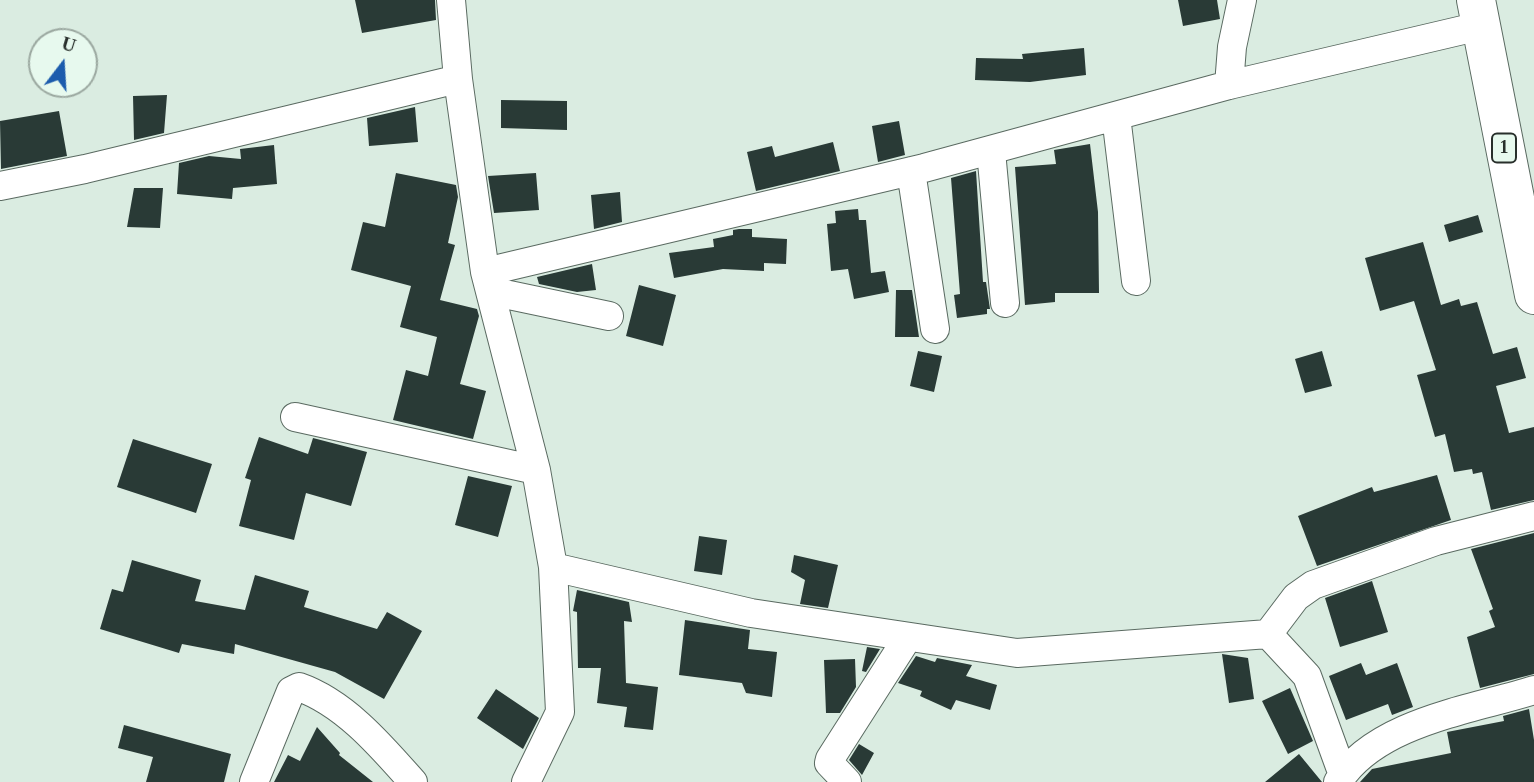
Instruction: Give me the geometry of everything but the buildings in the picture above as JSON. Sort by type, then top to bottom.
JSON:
[{"type":"highway","name":"1","points":[[1478,13],[1534,295]]},
{"type":"street","points":[[451,0],[458,79],[488,281],[536,470],[553,568],[560,712],[526,782]]},
{"type":"street","points":[[1229,85],[1232,47],[1242,0]]},
{"type":"street","points":[[488,281],[991,151],[1478,13]]},
{"type":"street","points":[[0,186],[99,166],[458,79]]},
{"type":"street","points":[[1116,117],[1136,281]]},
{"type":"street","points":[[991,151],[1005,303]]},
{"type":"street","points":[[911,171],[935,329]]},
{"type":"street","points":[[488,281],[608,316]]},
{"type":"street","points":[[295,417],[536,470]]},
{"type":"street","points":[[553,568],[751,613],[1028,653],[1097,645],[1268,634],[1296,597],[1313,585],[1436,541],[1534,516]]},
{"type":"street","points":[[1268,634],[1305,672],[1341,779]]},
{"type":"street","points":[[847,782],[829,763],[830,760],[908,637]]},
{"type":"street","points":[[254,782],[291,691],[299,687],[338,709],[380,745],[413,782]]},
{"type":"street","points":[[1341,779],[1364,751],[1395,734],[1534,690]]}]
